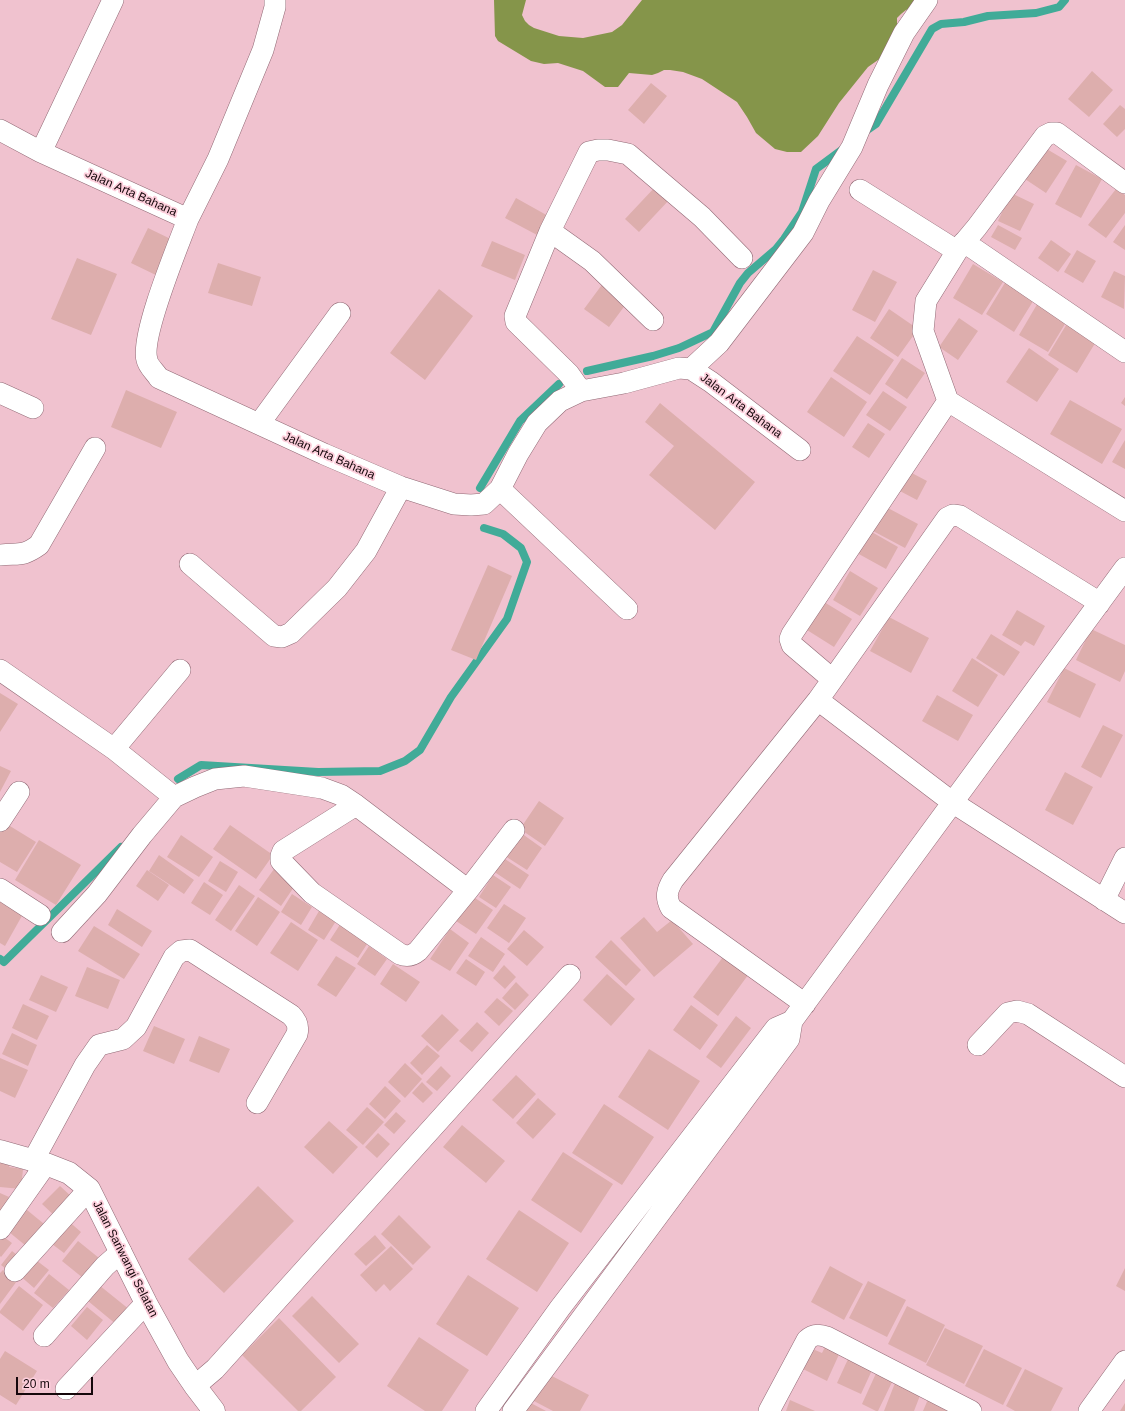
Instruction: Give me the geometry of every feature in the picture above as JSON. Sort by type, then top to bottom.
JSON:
[{"type":"street","points":[[41,152],[112,0]]},
{"type":"street","points":[[188,219],[218,159],[263,50],[276,7],[275,0]]},
{"type":"street","points":[[691,369],[719,343],[803,233],[818,201],[852,147],[878,85],[904,33],[926,0]]},
{"type":"street","points":[[1125,183],[1057,133],[1051,132],[1045,136],[961,246],[926,301],[924,323],[924,331],[948,401],[1125,511]]},
{"type":"street","name":"Jalan Arta Bahana","points":[[1,134],[188,219],[156,306],[147,340],[147,361],[159,378],[324,454],[401,487],[454,504],[484,504],[500,489],[518,454],[537,423],[560,401],[581,391],[624,383],[679,368],[691,369],[711,382],[800,450]]},
{"type":"street","points":[[581,391],[569,374],[516,322],[515,316],[550,231],[589,152],[608,150],[628,154],[702,217],[742,258]]},
{"type":"street","points":[[860,190],[961,246],[1125,352]]},
{"type":"street","points":[[550,231],[592,261],[653,320]]},
{"type":"street","points":[[259,424],[340,313]]},
{"type":"street","points":[[0,393],[33,408]]},
{"type":"street","points":[[832,679],[792,645],[790,639],[792,634],[948,401]]},
{"type":"street","points":[[0,555],[18,555],[28,553],[39,544],[95,448]]},
{"type":"street","points":[[190,564],[274,636],[282,637],[291,633],[338,588],[366,551],[401,487]]},
{"type":"street","points":[[500,489],[627,609]]},
{"type":"street","points":[[804,1004],[671,908],[667,896],[668,888],[673,880],[818,700],[947,518],[953,515],[960,516],[1092,598],[1099,604]]},
{"type":"street","points":[[513,1411],[579,1320],[789,1039],[792,1021],[804,1004],[1125,568]]},
{"type":"street","points":[[0,670],[114,749],[174,797]]},
{"type":"street","points":[[114,749],[180,670]]},
{"type":"street","points":[[818,700],[952,802],[1125,913]]},
{"type":"street","points":[[62,932],[97,894],[142,834],[174,797],[215,779],[244,776],[322,788],[341,794],[468,890]]},
{"type":"street","points":[[0,821],[19,792]]},
{"type":"street","points":[[356,805],[281,853],[281,861],[312,893],[400,954],[409,956],[418,951],[468,890],[514,830]]},
{"type":"street","points":[[1104,900],[1125,858]]},
{"type":"street","points":[[0,889],[40,915]]},
{"type":"street","points":[[0,1229],[39,1163],[85,1065],[99,1045],[123,1039],[136,1027],[174,956],[181,951],[190,950],[291,1015],[298,1025],[297,1034],[257,1103]]},
{"type":"street","points":[[195,1386],[215,1369],[570,975]]},
{"type":"street","points":[[978,1045],[1008,1013],[1017,1011],[1023,1012],[1125,1077]]},
{"type":"street","points":[[486,1411],[560,1308],[776,1028],[792,1021]]},
{"type":"street","name":"Jalan Sariwangi Selatan","points":[[0,1151],[69,1173],[89,1189],[146,1303],[178,1361],[214,1411]]},
{"type":"street","points":[[15,1271],[89,1189]]},
{"type":"street","points":[[44,1336],[106,1266],[121,1252]]},
{"type":"street","points":[[66,1389],[146,1303]]},
{"type":"street","points":[[560,1308],[579,1320]]},
{"type":"street","points":[[768,1411],[808,1340],[811,1336],[816,1335],[827,1337],[971,1411]]},
{"type":"street","points":[[1089,1411],[1125,1361]]},
{"type":"green space","points":[[494,0],[526,0],[522,15],[529,25],[559,36],[583,38],[612,32],[622,25],[642,0],[926,0],[923,4],[906,10],[897,18],[897,30],[888,53],[868,67],[839,103],[818,136],[801,152],[787,152],[775,149],[756,133],[737,102],[702,79],[683,72],[664,70],[652,75],[629,73],[618,87],[605,87],[583,71],[558,63],[544,64],[531,61],[498,41],[495,36]]},
{"type":"building","points":[[1092,71],[1113,90],[1089,117],[1068,99]]},
{"type":"building","points":[[651,83],[667,96],[644,124],[628,110]]},
{"type":"building","points":[[1120,105],[1125,109],[1125,129],[1117,137],[1103,124]]},
{"type":"building","points":[[1045,148],[1067,161],[1046,193],[1025,179]]},
{"type":"building","points":[[1076,165],[1102,179],[1081,218],[1055,204]]},
{"type":"building","points":[[656,186],[670,199],[639,232],[625,219]]},
{"type":"building","points":[[1116,189],[1125,195],[1125,213],[1106,238],[1088,225]]},
{"type":"building","points":[[1011,193],[1034,204],[1020,231],[998,221]]},
{"type":"building","points":[[516,198],[550,217],[539,236],[505,218]]},
{"type":"building","points":[[998,225],[1022,238],[1015,250],[991,237]]},
{"type":"building","points":[[1125,225],[1125,250],[1113,242]]},
{"type":"building","points":[[148,228],[179,243],[162,278],[131,263]]},
{"type":"building","points":[[1051,240],[1071,254],[1058,272],[1038,258]]},
{"type":"building","points":[[492,241],[525,255],[515,280],[481,266]]},
{"type":"building","points":[[1077,250],[1096,261],[1083,283],[1064,272]]},
{"type":"building","points":[[77,258],[117,274],[91,335],[51,319]]},
{"type":"building","points":[[218,263],[261,277],[252,306],[208,293]]},
{"type":"building","points":[[973,264],[1003,282],[982,315],[953,298]]},
{"type":"building","points":[[873,270],[897,282],[875,322],[852,310]]},
{"type":"building","points":[[1114,271],[1125,276],[1124,309],[1101,297]]},
{"type":"building","points":[[1006,281],[1035,298],[1014,332],[986,314]]},
{"type":"building","points":[[604,282],[629,300],[609,327],[584,309]]},
{"type":"building","points":[[439,289],[473,316],[425,380],[390,353]]},
{"type":"building","points":[[1039,301],[1068,319],[1048,352],[1019,335]]},
{"type":"building","points":[[889,309],[918,329],[898,357],[870,338]]},
{"type":"building","points":[[959,318],[978,331],[958,360],[939,347]]},
{"type":"building","points":[[1068,322],[1097,340],[1077,373],[1048,355]]},
{"type":"building","points":[[857,336],[894,360],[870,395],[833,371]]},
{"type":"building","points":[[1029,348],[1059,369],[1037,402],[1006,382]]},
{"type":"building","points":[[902,358],[925,373],[907,399],[885,384]]},
{"type":"building","points":[[831,377],[867,402],[844,437],[807,412]]},
{"type":"building","points":[[126,390],[177,412],[161,448],[111,427]]},
{"type":"building","points":[[883,391],[907,407],[890,431],[866,415]]},
{"type":"building","points":[[1125,397],[1125,406],[1121,403]]},
{"type":"building","points":[[1070,400],[1122,429],[1102,464],[1050,434]]},
{"type":"building","points":[[660,403],[755,482],[715,530],[649,475],[674,446],[645,422]]},
{"type":"building","points":[[868,423],[885,434],[869,458],[852,447]]},
{"type":"building","points":[[1125,440],[1125,469],[1112,462]]},
{"type":"building","points":[[908,471],[927,481],[917,500],[898,490]]},
{"type":"building","points":[[886,507],[918,524],[905,548],[873,531]]},
{"type":"building","points":[[870,531],[898,547],[886,569],[857,553]]},
{"type":"building","points":[[488,565],[512,576],[476,660],[451,650]]},
{"type":"building","points":[[850,571],[878,588],[860,616],[833,600]]},
{"type":"building","points":[[824,602],[852,619],[834,647],[807,630]]},
{"type":"building","points":[[1017,610],[1045,626],[1034,646],[1025,641],[1021,646],[1002,635]]},
{"type":"building","points":[[889,617],[929,638],[911,673],[870,651]]},
{"type":"building","points":[[1091,629],[1125,645],[1125,671],[1120,682],[1076,660]]},
{"type":"building","points":[[991,634],[1020,652],[1004,676],[976,658]]},
{"type":"building","points":[[972,658],[998,675],[978,707],[952,691]]},
{"type":"building","points":[[1064,668],[1096,684],[1080,718],[1047,702]]},
{"type":"building","points":[[0,693],[18,704],[0,732]]},
{"type":"building","points":[[937,695],[973,715],[958,741],[922,721]]},
{"type":"building","points":[[1103,725],[1123,735],[1101,778],[1081,767]]},
{"type":"building","points":[[0,766],[11,771],[0,792]]},
{"type":"building","points":[[1065,772],[1093,787],[1073,825],[1045,810]]},
{"type":"building","points":[[539,801],[564,818],[545,846],[520,829]]},
{"type":"building","points":[[5,823],[36,842],[17,872],[0,862],[0,832]]},
{"type":"building","points":[[230,825],[273,855],[256,879],[213,849]]},
{"type":"building","points":[[521,833],[542,848],[527,870],[505,856]]},
{"type":"building","points":[[181,835],[213,857],[199,877],[167,857]]},
{"type":"building","points":[[39,840],[81,865],[56,905],[15,880]]},
{"type":"building","points":[[159,855],[194,880],[184,894],[149,871]]},
{"type":"building","points":[[502,857],[529,875],[520,889],[493,871]]},
{"type":"building","points":[[220,861],[238,872],[226,892],[208,881]]},
{"type":"building","points":[[274,869],[296,884],[281,906],[259,890]]},
{"type":"building","points":[[147,870],[169,885],[158,901],[136,886]]},
{"type":"building","points":[[493,875],[511,887],[496,908],[479,897]]},
{"type":"building","points":[[204,882],[223,895],[210,915],[191,903]]},
{"type":"building","points":[[239,885],[255,896],[231,931],[215,920]]},
{"type":"building","points":[[292,894],[312,907],[301,925],[281,912]]},
{"type":"building","points":[[469,894],[493,910],[476,934],[453,919]]},
{"type":"building","points":[[258,897],[280,912],[257,946],[235,931]]},
{"type":"building","points":[[0,901],[23,914],[5,946],[0,943]]},
{"type":"building","points":[[504,904],[526,918],[509,943],[487,928]]},
{"type":"building","points":[[117,909],[152,931],[142,947],[108,925]]},
{"type":"building","points":[[319,911],[336,921],[324,940],[308,930]]},
{"type":"building","points":[[644,917],[657,932],[672,920],[693,944],[654,977],[620,938]]},
{"type":"building","points":[[291,922],[318,940],[298,971],[270,953]]},
{"type":"building","points":[[341,923],[369,941],[358,958],[330,940]]},
{"type":"building","points":[[94,926],[140,954],[124,979],[78,951]]},
{"type":"building","points":[[450,929],[469,943],[450,971],[430,959]]},
{"type":"building","points":[[524,930],[544,947],[527,966],[507,949]]},
{"type":"building","points":[[481,937],[505,954],[493,972],[468,956]]},
{"type":"building","points":[[611,940],[641,970],[626,986],[595,957]]},
{"type":"building","points":[[369,946],[387,959],[375,976],[357,964]]},
{"type":"building","points":[[726,953],[751,971],[718,1016],[693,997]]},
{"type":"building","points":[[336,956],[356,968],[336,997],[317,985]]},
{"type":"building","points":[[466,959],[485,972],[476,986],[456,973]]},
{"type":"building","points":[[393,964],[420,982],[406,1002],[380,984]]},
{"type":"building","points":[[504,965],[516,977],[505,989],[493,978]]},
{"type":"building","points":[[87,967],[120,980],[108,1009],[75,996]]},
{"type":"building","points":[[607,974],[635,999],[611,1026],[583,1000]]},
{"type":"building","points":[[41,975],[68,987],[56,1012],[29,1000]]},
{"type":"building","points":[[516,982],[529,995],[515,1010],[502,998]]},
{"type":"building","points":[[497,998],[513,1011],[499,1026],[484,1012]]},
{"type":"building","points":[[23,1004],[49,1016],[37,1040],[12,1028]]},
{"type":"building","points":[[691,1005],[718,1025],[700,1050],[673,1030]]},
{"type":"building","points":[[442,1014],[459,1030],[438,1052],[421,1036]]},
{"type":"building","points":[[736,1016],[751,1028],[721,1068],[706,1057]]},
{"type":"building","points":[[477,1022],[489,1033],[472,1052],[459,1041]]},
{"type":"building","points":[[154,1026],[185,1039],[174,1064],[143,1051]]},
{"type":"building","points":[[12,1033],[37,1045],[28,1066],[2,1054]]},
{"type":"building","points":[[199,1036],[230,1049],[219,1073],[189,1061]]},
{"type":"building","points":[[427,1045],[440,1056],[422,1075],[410,1063]]},
{"type":"building","points":[[649,1049],[700,1081],[668,1130],[618,1097]]},
{"type":"building","points":[[0,1058],[28,1070],[15,1098],[0,1091]]},
{"type":"building","points":[[405,1063],[422,1079],[405,1098],[388,1082]]},
{"type":"building","points":[[441,1066],[451,1076],[437,1091],[426,1082]]},
{"type":"building","points":[[516,1075],[536,1094],[513,1119],[492,1100]]},
{"type":"building","points":[[422,1082],[433,1093],[423,1103],[412,1093]]},
{"type":"building","points":[[385,1086],[401,1101],[385,1119],[369,1104]]},
{"type":"building","points":[[538,1098],[556,1114],[533,1139],[516,1123]]},
{"type":"building","points":[[604,1104],[654,1137],[622,1185],[572,1153]]},
{"type":"building","points":[[367,1107],[384,1122],[363,1145],[346,1130]]},
{"type":"building","points":[[396,1112],[406,1121],[394,1134],[384,1125]]},
{"type":"building","points":[[329,1121],[358,1147],[333,1174],[304,1147]]},
{"type":"building","points":[[462,1125],[505,1161],[486,1183],[443,1147]]},
{"type":"building","points":[[378,1133],[390,1144],[377,1158],[365,1147]]},
{"type":"building","points":[[563,1152],[613,1184],[581,1233],[531,1200]]},
{"type":"building","points":[[0,1162],[10,1162],[9,1167],[23,1169],[21,1189],[0,1187]]},
{"type":"building","points":[[60,1186],[74,1199],[57,1218],[42,1204]]},
{"type":"building","points":[[258,1186],[294,1221],[224,1293],[188,1259]]},
{"type":"building","points":[[0,1193],[9,1197],[0,1218]]},
{"type":"building","points":[[27,1210],[49,1228],[31,1250],[9,1232]]},
{"type":"building","points":[[519,1210],[569,1243],[537,1292],[486,1259]]},
{"type":"building","points":[[399,1215],[431,1247],[413,1265],[381,1234]]},
{"type":"building","points":[[66,1219],[81,1232],[64,1253],[48,1241]]},
{"type":"building","points":[[0,1234],[12,1243],[1,1257],[0,1256]]},
{"type":"building","points":[[375,1235],[386,1248],[366,1266],[354,1254]]},
{"type":"building","points":[[78,1241],[99,1258],[83,1278],[62,1261]]},
{"type":"building","points":[[391,1246],[413,1269],[390,1291],[384,1284],[376,1292],[360,1275]]},
{"type":"building","points":[[12,1251],[21,1258],[10,1272],[1,1265]]},
{"type":"building","points":[[32,1257],[49,1270],[34,1288],[18,1274]]},
{"type":"building","points":[[830,1266],[863,1284],[844,1320],[811,1302]]},
{"type":"building","points":[[1125,1268],[1125,1291],[1116,1286]]},
{"type":"building","points":[[3,1270],[17,1281],[0,1304],[0,1273]]},
{"type":"building","points":[[49,1274],[69,1290],[53,1308],[34,1293]]},
{"type":"building","points":[[468,1275],[519,1308],[487,1356],[436,1324]]},
{"type":"building","points":[[94,1281],[130,1310],[117,1325],[82,1296]]},
{"type":"building","points":[[868,1281],[906,1300],[887,1337],[849,1318]]},
{"type":"building","points":[[19,1286],[43,1305],[23,1331],[0,1313]]},
{"type":"building","points":[[312,1296],[359,1344],[339,1363],[292,1316]]},
{"type":"building","points":[[907,1306],[945,1325],[926,1363],[888,1344]]},
{"type":"building","points":[[87,1307],[103,1320],[87,1340],[71,1326]]},
{"type":"building","points":[[279,1318],[336,1377],[301,1411],[298,1411],[242,1355]]},
{"type":"building","points":[[945,1328],[983,1346],[964,1384],[926,1365]]},
{"type":"building","points":[[419,1337],[469,1370],[442,1411],[425,1411],[387,1386]]},
{"type":"building","points":[[827,1343],[841,1350],[827,1381],[799,1367],[808,1347],[822,1353]]},
{"type":"building","points":[[984,1349],[1022,1368],[1003,1405],[965,1386]]},
{"type":"building","points":[[5,1351],[37,1371],[16,1405],[0,1395],[0,1359]]},
{"type":"building","points":[[849,1357],[873,1368],[861,1394],[837,1383]]},
{"type":"building","points":[[878,1369],[895,1376],[878,1411],[876,1411],[862,1404]]},
{"type":"building","points":[[1025,1369],[1063,1388],[1051,1411],[1015,1411],[1006,1406]]},
{"type":"building","points":[[546,1373],[589,1395],[580,1411],[553,1411],[532,1400]]},
{"type":"building","points":[[895,1383],[921,1393],[914,1411],[884,1411]]},
{"type":"building","points":[[929,1397],[964,1411],[923,1411]]},
{"type":"building","points":[[790,1400],[815,1411],[786,1411]]},
{"type":"building","points":[[527,1401],[546,1411],[522,1411]]},
{"type":"building","points":[[1125,1403],[1125,1411],[1120,1411]]},
{"type":"waterway","points":[[863,133],[876,124],[932,29],[941,24],[964,22],[988,16],[1036,13],[1059,7],[1065,0]]},
{"type":"waterway","points":[[587,371],[653,356],[679,348],[713,332],[740,283],[748,273],[776,249],[802,212],[816,169],[843,149]]},
{"type":"waterway","points":[[480,488],[520,421],[559,384]]},
{"type":"waterway","points":[[178,779],[201,765],[318,772],[380,771],[405,761],[420,750],[451,697],[507,619],[527,562],[521,548],[503,534],[484,528]]},
{"type":"waterway","points":[[0,959],[4,962],[121,847]]}]
